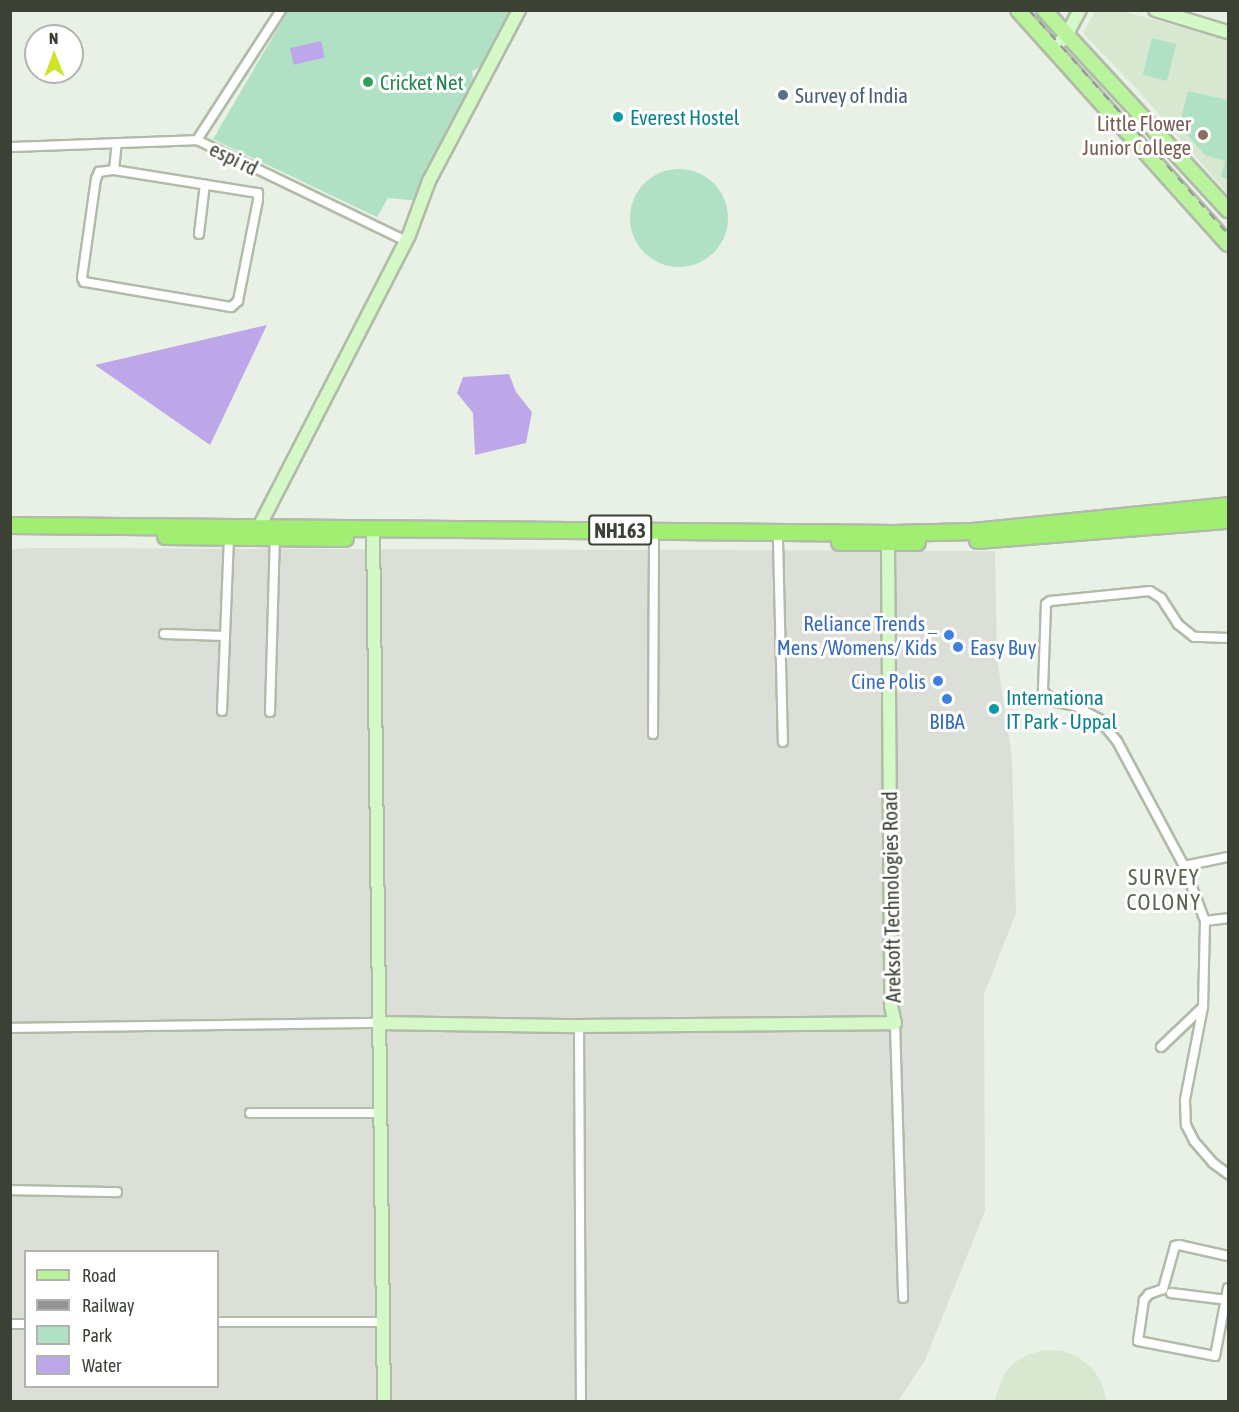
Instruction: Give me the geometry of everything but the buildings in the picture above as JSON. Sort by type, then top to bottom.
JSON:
[{"type":"highway","name":"NH163","points":[[10,525],[258,533],[939,532],[973,531],[1228,505]]},
{"type":"highway","name":"NH163","points":[[10,533],[229,538],[258,533],[275,538],[373,533],[891,543],[1054,536],[1228,520]]},
{"type":"main road","points":[[1018,10],[1228,244]]},
{"type":"main road","points":[[1044,10],[1228,210]]},
{"type":"street","points":[[196,140],[281,10]]},
{"type":"street","points":[[258,533],[406,241],[429,181],[519,10]]},
{"type":"street","points":[[426,192],[435,184],[527,10]]},
{"type":"street","points":[[1053,49],[1066,36],[1080,10]]},
{"type":"street","points":[[1155,10],[1228,32]]},
{"type":"street","name":"espi rd","points":[[10,147],[196,140],[406,241]]},
{"type":"street","points":[[114,170],[117,143]]},
{"type":"street","points":[[114,170],[258,193],[238,301],[231,307],[84,282],[82,278],[96,179],[99,172],[114,170]]},
{"type":"street","points":[[199,234],[205,184]]},
{"type":"street","points":[[373,533],[384,1401]]},
{"type":"street","points":[[653,734],[654,537]]},
{"type":"street","points":[[222,711],[229,538]]},
{"type":"street","points":[[270,712],[275,538]]},
{"type":"street","points":[[778,541],[783,742]]},
{"type":"street","name":"Areksoft Technologies Road","points":[[891,543],[893,772],[891,1006],[895,1023]]},
{"type":"street","points":[[1228,638],[1194,637],[1178,624],[1161,598],[1150,591],[1050,601],[1046,604],[1043,691],[1053,701],[1075,706],[1098,719],[1117,741],[1184,866],[1205,921],[1203,1007],[1185,1100],[1186,1125],[1194,1141],[1213,1163],[1228,1174]]},
{"type":"street","points":[[164,634],[225,636]]},
{"type":"street","points":[[1184,866],[1228,857]]},
{"type":"street","points":[[1205,921],[1228,918]]},
{"type":"street","points":[[1161,1047],[1203,1007]]},
{"type":"street","points":[[10,1028],[379,1023],[579,1026],[895,1023],[903,1298]]},
{"type":"street","points":[[579,1026],[581,1401]]},
{"type":"street","points":[[250,1113],[381,1113]]},
{"type":"street","points":[[10,1190],[117,1192]]},
{"type":"street","points":[[1228,1256],[1175,1246],[1163,1289],[1149,1294],[1144,1300],[1138,1341],[1215,1356],[1228,1288]]},
{"type":"street","points":[[1171,1293],[1227,1300]]},
{"type":"street","points":[[219,1322],[383,1322]]},
{"type":"shaded area","name":"Little Flower Junior College","points":[[1095,11],[1122,11],[1228,40],[1228,194],[1136,88],[1083,33]]},
{"type":"shaded area","points":[[11,549],[995,551],[997,658],[1012,758],[1016,913],[984,994],[985,1211],[925,1360],[898,1401],[11,1402]]},
{"type":"shaded area","points":[[1045,1350],[1062,1351],[1078,1357],[1092,1368],[1101,1381],[1107,1401],[994,1401],[1004,1374],[1014,1363],[1029,1354]]},
{"type":"green space","points":[[288,11],[515,11],[487,64],[472,71],[475,92],[420,201],[388,198],[377,217],[213,139]]},
{"type":"green space","points":[[1152,38],[1176,44],[1167,81],[1143,75]]},
{"type":"green space","points":[[1188,91],[1228,100],[1228,179],[1221,177],[1225,161],[1205,155],[1179,126]]},
{"type":"green space","points":[[679,169],[698,173],[713,184],[724,199],[728,218],[724,237],[713,252],[698,263],[679,267],[660,263],[645,252],[634,237],[630,218],[634,199],[645,184],[660,173]]},
{"type":"water","points":[[321,41],[325,58],[294,65],[290,48]]},
{"type":"water","points":[[267,325],[210,445],[95,365]]},
{"type":"water","points":[[509,374],[516,392],[532,412],[526,443],[475,455],[473,413],[457,393],[463,377]]},
{"type":"railway","points":[[1029,10],[1228,234]]},
{"type":"place","name":"Cricket Net","points":[[368,82]]},
{"type":"place","name":"Survey of India","points":[[783,95]]},
{"type":"place","name":"Everest Hostel","points":[[618,117]]},
{"type":"place","name":"Little Flower Junior College","points":[[1203,135]]},
{"type":"place","name":"Reliance Trends _ Mens /Womens/ Kids","points":[[949,635]]},
{"type":"place","name":"Easy Buy","points":[[958,647]]},
{"type":"place","name":"Cine Polis","points":[[938,681]]},
{"type":"place","name":"BIBA","points":[[947,699]]},
{"type":"place","name":"Internationa IT Park - Uppal","points":[[994,709]]},
{"type":"district","name":"SURVEY COLONY","points":[[1164,890]]}]
